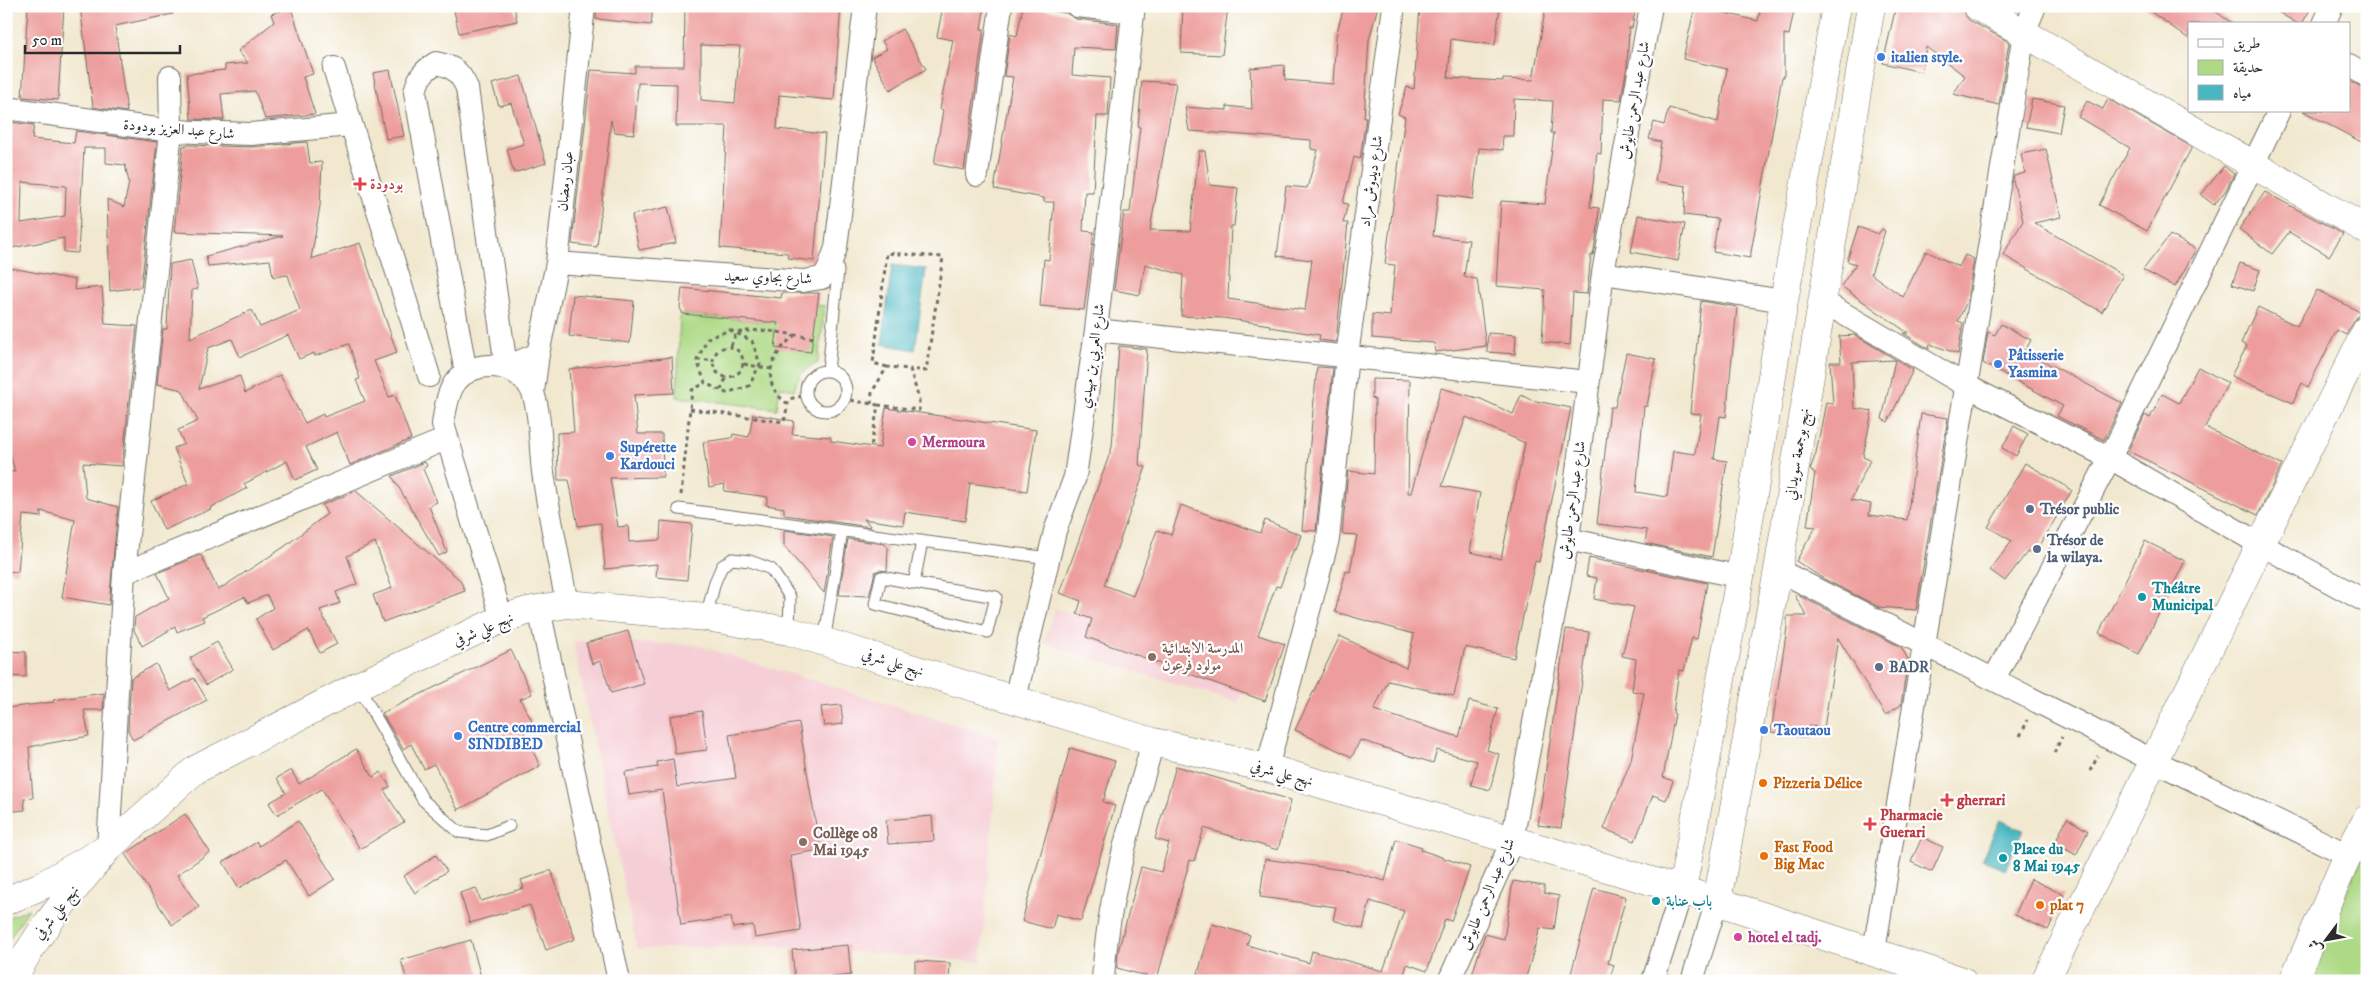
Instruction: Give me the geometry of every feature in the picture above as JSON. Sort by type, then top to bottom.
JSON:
[{"type":"main road","points":[[1682,890],[1740,577],[1784,301],[1836,6]]},
{"type":"main road","name":"نهج بوجمعة سويداني","points":[[1717,901],[1778,570],[1871,6]]},
{"type":"main road","points":[[1977,6],[2367,230]]},
{"type":"main road","points":[[2045,981],[2367,329]]},
{"type":"main road","name":"نهج علي شرفي","points":[[12,981],[32,943],[108,848],[195,770],[358,686],[502,619],[567,604],[706,617],[789,631],[1153,742],[1267,768],[1682,890],[1962,981]]},
{"type":"main road","points":[[2293,981],[2348,854],[2367,818]]},
{"type":"main road","name":"نهج علي شرفي","points":[[6,901],[41,886],[108,848]]},
{"type":"street","name":"عبان رمضان","points":[[532,392],[557,263],[584,6]]},
{"type":"street","name":"شارع بجاوي سعيد","points":[[557,263],[803,281],[822,278],[828,270],[834,254],[865,6]]},
{"type":"street","points":[[977,174],[1001,6]]},
{"type":"street","points":[[1077,6],[1133,9]]},
{"type":"street","name":"شارع ديدوش مراد","points":[[1267,768],[1328,539],[1347,356],[1394,6]]},
{"type":"street","name":"شارع عبد الرحمن طابوش","points":[[1449,981],[1512,841],[1568,539],[1603,273],[1651,6]]},
{"type":"street","points":[[1874,951],[2024,33],[2035,6]]},
{"type":"street","points":[[2325,22],[2332,6]]},
{"type":"street","name":"شارع العربي بن مهيدي","points":[[1015,699],[1055,531],[1075,477],[1096,330],[1133,9]]},
{"type":"street","points":[[445,431],[446,405],[460,378],[415,92],[418,80],[425,69],[436,63],[450,66],[460,74],[467,88],[506,367]]},
{"type":"street","points":[[2350,66],[2367,76]]},
{"type":"street","points":[[334,68],[502,619]]},
{"type":"street","points":[[108,848],[124,573],[171,131],[170,77]]},
{"type":"street","name":"شارع عبد العزيز بودودة","points":[[6,108],[171,131],[250,134],[351,125]]},
{"type":"street","points":[[1994,679],[2110,458],[2279,112]]},
{"type":"street","points":[[1603,273],[1784,301]]},
{"type":"street","points":[[1822,301],[1965,386],[2110,458],[2260,544],[2367,602]]},
{"type":"street","points":[[1096,330],[1588,382]]},
{"type":"street","points":[[429,376],[460,378],[486,366],[506,367],[538,354]]},
{"type":"street","points":[[506,367],[521,376],[532,392],[544,474],[567,604]]},
{"type":"street","points":[[124,573],[445,431]]},
{"type":"street","points":[[1568,539],[1740,577]]},
{"type":"street","points":[[1778,570],[2154,761],[2348,854]]},
{"type":"street","points":[[540,609],[619,981]]},
{"type":"street","points":[[1106,980],[1106,942],[1129,829],[1153,742]]},
{"type":"street","points":[[1653,981],[1682,890]]},
{"type":"street","points":[[1692,981],[1717,901]]},
{"type":"lane","points":[[828,371],[838,271],[834,254]]},
{"type":"lane","points":[[828,371],[837,375],[844,383],[846,393],[834,409],[824,411],[814,407],[808,399],[806,389],[809,379],[817,372],[828,371]]},
{"type":"lane","points":[[679,508],[1049,558]]},
{"type":"lane","points":[[824,642],[842,531]]},
{"type":"lane","points":[[914,583],[922,541]]},
{"type":"lane","points":[[706,617],[715,582],[722,566],[732,559],[750,561],[771,570],[790,597],[789,631]]},
{"type":"lane","points":[[881,577],[914,583],[996,597],[987,632],[875,604],[881,577]]},
{"type":"lane","points":[[358,686],[423,800],[459,832],[487,835],[509,826]]},
{"type":"path","points":[[887,253],[943,257],[926,371],[910,369],[887,367],[873,363],[887,253]]},
{"type":"path","points":[[730,330],[752,341],[760,364],[749,386],[726,393],[705,383],[697,360],[708,338],[730,330]]},
{"type":"path","points":[[736,333],[757,330],[831,340]]},
{"type":"path","points":[[731,346],[736,333]]},
{"type":"path","points":[[788,404],[775,393],[770,382],[771,369],[776,355],[794,336]]},
{"type":"path","points":[[712,360],[719,349],[731,346],[741,352],[744,364],[738,374],[726,378],[721,390]]},
{"type":"path","points":[[697,360],[712,360]]},
{"type":"path","points":[[712,360],[716,371],[726,378]]},
{"type":"path","points":[[744,364],[771,369]]},
{"type":"path","points":[[870,404],[872,392],[887,367]]},
{"type":"path","points":[[843,399],[919,410],[919,399],[910,369]]},
{"type":"path","points":[[679,508],[692,390],[705,383]]},
{"type":"path","points":[[690,409],[784,422],[789,399],[807,395]]},
{"type":"path","points":[[871,446],[878,405]]},
{"type":"shaded area","name":"المدرسة الابتدائية مولود فرعون","points":[[1055,608],[1260,672],[1243,688],[1238,703],[1044,643]]},
{"type":"shaded area","name":"Collège 08 Mai 1945","points":[[573,641],[696,645],[999,738],[981,962],[766,945],[637,949]]},
{"type":"green space","points":[[768,300],[825,306],[818,363],[802,373],[794,390],[780,387],[777,409],[677,397],[680,314],[765,322]]},
{"type":"green space","points":[[2367,851],[2367,981],[2301,981]]},
{"type":"green space","points":[[29,909],[6,943],[6,918]]},
{"type":"water","points":[[892,265],[926,269],[915,350],[882,344]]},
{"type":"water","points":[[2000,820],[2023,830],[2005,870],[1982,859]]},
{"type":"building","points":[[28,6],[64,6],[58,100],[22,97]]},
{"type":"building","points":[[80,6],[172,6],[173,14],[115,26],[127,112],[93,107]]},
{"type":"building","points":[[453,6],[514,6],[517,21],[459,33]]},
{"type":"building","points":[[597,6],[653,6],[651,25],[596,19]]},
{"type":"building","points":[[685,6],[841,6],[834,100],[779,95],[777,129],[825,134],[814,261],[788,258],[788,253],[720,248],[727,126],[676,126],[677,84],[638,83],[634,134],[614,132],[611,120],[597,247],[572,244],[591,70],[635,73],[635,66],[684,66]],"holes":[[[701,45],[740,46],[735,103],[701,100]]]},
{"type":"building","points":[[943,6],[969,6],[968,8],[984,11],[981,29],[984,29],[964,170],[934,164],[943,110],[940,109],[953,40],[937,37]]},
{"type":"building","points":[[1023,6],[1066,13],[1076,19],[1118,24],[1116,49],[1074,47],[1072,75],[1110,78],[1108,116],[1097,116],[1093,192],[1085,192],[1083,231],[1094,232],[1084,310],[1040,306],[1044,259],[1049,260],[1054,202],[1044,202],[1044,198],[994,189],[1013,77],[1004,76],[1010,34],[1017,36]]},
{"type":"building","points":[[1183,6],[1228,6],[1222,55],[1181,53]]},
{"type":"building","points":[[1344,6],[1378,6],[1369,40],[1364,118],[1366,118],[1360,159],[1354,157],[1343,203],[1348,204],[1343,223],[1348,223],[1336,342],[1319,340],[1320,335],[1270,327],[1270,325],[1223,318],[1181,316],[1183,275],[1145,264],[1140,295],[1114,290],[1124,212],[1130,212],[1140,127],[1138,127],[1142,81],[1176,83],[1150,230],[1190,231],[1199,151],[1205,151],[1210,185],[1238,188],[1234,226],[1231,226],[1228,299],[1305,310],[1312,260],[1277,256],[1286,186],[1307,188],[1318,150],[1311,149],[1311,140],[1189,131],[1185,107],[1227,110],[1227,106],[1252,109],[1250,68],[1284,65],[1285,80],[1333,84],[1336,36]]},
{"type":"building","points":[[1420,6],[1472,10],[1473,6],[1500,6],[1495,45],[1451,39],[1448,78],[1503,81],[1503,79],[1533,80],[1546,6],[1636,6],[1632,28],[1629,28],[1627,66],[1621,100],[1603,99],[1601,154],[1597,153],[1590,207],[1599,208],[1598,227],[1593,255],[1591,255],[1587,294],[1573,293],[1570,345],[1542,342],[1545,290],[1496,286],[1501,201],[1545,204],[1554,133],[1551,133],[1553,101],[1514,99],[1513,136],[1502,136],[1503,150],[1479,148],[1473,199],[1438,194],[1433,236],[1469,240],[1464,277],[1477,279],[1486,346],[1435,352],[1434,343],[1372,338],[1372,314],[1390,316],[1395,265],[1385,264],[1405,117],[1398,114],[1407,87],[1414,89]]},
{"type":"building","points":[[1695,6],[1719,6],[1717,11],[1758,21],[1761,6],[1795,6],[1789,35],[1784,34],[1784,77],[1782,77],[1750,258],[1713,252],[1718,219],[1684,215],[1686,186],[1655,181],[1661,142],[1649,139],[1654,122],[1664,125],[1669,108],[1718,122],[1727,69],[1683,59]]},
{"type":"building","points":[[1896,6],[1961,6],[1969,20],[2009,42],[1999,105],[1953,94],[1965,76],[1926,47],[1921,72],[1883,63]]},
{"type":"building","points":[[2143,6],[2208,6],[2230,22],[2188,22],[2188,38]]},
{"type":"building","points":[[2268,6],[2312,6],[2303,22],[2295,22]]},
{"type":"building","points":[[291,8],[313,74],[303,77],[315,114],[265,119],[255,91],[221,94],[224,120],[191,119],[187,74],[225,70],[225,65],[248,63],[238,51],[274,22],[271,14]]},
{"type":"building","points":[[902,29],[926,69],[890,90],[872,57],[887,49],[882,41]]},
{"type":"building","points":[[390,70],[404,136],[386,139],[373,73]]},
{"type":"building","points":[[521,76],[546,163],[514,173],[507,149],[524,144],[511,103],[499,106],[492,84]]},
{"type":"building","points":[[2350,81],[2367,89],[2367,145],[2305,112],[2350,112]]},
{"type":"building","points":[[2032,99],[2064,105],[2059,133],[2026,127]]},
{"type":"building","points":[[2108,99],[2192,147],[2147,231],[2099,205],[2130,148],[2078,117],[2087,101],[2103,109]]},
{"type":"building","points":[[9,122],[34,125],[32,139],[74,143],[76,131],[157,142],[141,287],[110,291],[107,199],[124,207],[129,182],[125,165],[106,163],[106,148],[84,148],[78,253],[64,252],[64,238],[6,249],[6,150]],"holes":[[[22,182],[66,186],[65,216],[21,223]]]},
{"type":"building","points":[[307,142],[310,163],[322,162],[320,206],[311,259],[360,243],[397,353],[374,361],[389,397],[395,395],[411,439],[350,465],[337,432],[306,447],[317,470],[295,480],[287,461],[244,484],[247,488],[211,509],[164,530],[151,501],[188,484],[174,448],[184,444],[178,430],[198,421],[182,390],[157,384],[163,329],[167,329],[170,264],[191,260],[198,289],[192,290],[190,338],[252,310],[260,327],[300,310],[288,275],[273,277],[270,260],[208,266],[206,256],[283,236],[174,232],[183,146],[251,147]],"holes":[[[288,335],[299,359],[314,353],[315,356],[349,344],[360,379],[356,380],[365,401],[324,417],[323,414],[305,423],[280,375],[245,393],[240,376],[199,389],[208,348],[232,339],[240,357]]]},
{"type":"building","points":[[2046,149],[2061,217],[2034,223],[2123,275],[2102,312],[2003,255],[2023,221],[2013,180],[2014,176],[2025,173],[2021,154]]},
{"type":"building","points":[[2224,166],[2234,174],[2226,190],[2214,205],[2201,195]]},
{"type":"building","points":[[2265,192],[2343,234],[2329,256],[2289,232],[2272,254],[2239,229]]},
{"type":"building","points":[[668,207],[676,243],[639,250],[632,215]]},
{"type":"building","points":[[1638,215],[1685,224],[1678,261],[1631,252]]},
{"type":"building","points":[[1858,227],[1878,234],[1882,229],[1885,231],[1871,274],[1903,297],[1926,251],[1959,267],[1965,255],[1974,259],[1967,301],[1958,321],[1963,323],[1958,354],[1930,344],[1929,349],[1903,333],[1908,333],[1841,286],[1856,264],[1847,261]]},
{"type":"building","points":[[2170,235],[2196,249],[2175,287],[2143,270]]},
{"type":"building","points":[[2240,263],[2260,270],[2253,291],[2232,284]]},
{"type":"building","points":[[6,267],[75,280],[74,290],[102,287],[105,324],[137,326],[122,466],[83,463],[86,498],[118,507],[109,605],[62,597],[75,520],[41,511],[41,517],[23,515],[18,572],[6,571],[6,471],[15,472],[6,439]]},
{"type":"building","points":[[682,288],[781,298],[782,293],[819,293],[811,352],[775,348],[778,323],[683,314],[680,308]]},
{"type":"building","points":[[2317,290],[2360,312],[2346,335],[2337,330],[2308,387],[2302,383],[2293,403],[2231,376],[2247,346],[2241,343],[2258,307],[2297,326]]},
{"type":"building","points":[[573,295],[634,301],[630,343],[569,336]]},
{"type":"building","points":[[1701,301],[1737,307],[1726,417],[1720,416],[1714,459],[1727,461],[1712,557],[1645,543],[1647,530],[1597,524],[1610,407],[1615,407],[1626,353],[1656,359],[1647,406],[1644,406],[1636,492],[1667,497],[1673,451],[1695,454],[1701,414],[1690,413]]},
{"type":"building","points":[[2001,324],[2031,340],[2025,351],[2122,403],[2104,440],[2057,416],[2063,406],[1983,363],[1988,332],[1995,335]]},
{"type":"building","points":[[1488,333],[1516,335],[1515,354],[1487,352]]},
{"type":"building","points":[[1855,335],[1913,370],[1888,422],[1882,419],[1895,360],[1852,362],[1854,408],[1872,411],[1863,457],[1870,460],[1851,500],[1871,504],[1869,515],[1907,520],[1921,414],[1948,418],[1916,610],[1879,607],[1824,579],[1796,561],[1816,527],[1807,526],[1815,473],[1810,470],[1816,453],[1826,402],[1833,404],[1830,362],[1841,362],[1839,336]]},
{"type":"building","points":[[1119,346],[1147,349],[1139,465],[1146,467],[1104,585],[1133,596],[1157,530],[1171,535],[1181,505],[1260,533],[1265,520],[1301,535],[1280,587],[1276,586],[1258,635],[1285,644],[1265,701],[1086,637],[1092,619],[1077,614],[1081,601],[1060,593],[1112,447]]},
{"type":"building","points":[[672,357],[674,393],[634,395],[638,434],[662,434],[663,477],[610,478],[618,527],[628,526],[629,542],[660,540],[661,521],[692,524],[687,580],[656,577],[657,564],[605,569],[601,523],[578,526],[569,480],[558,480],[557,433],[574,432],[569,369]]},
{"type":"building","points":[[1317,367],[1333,368],[1316,531],[1302,530]]},
{"type":"building","points":[[2198,367],[2228,383],[2205,427],[2282,465],[2258,515],[2128,451],[2145,415],[2150,418],[2162,394],[2179,403]]},
{"type":"building","points":[[1372,379],[1410,380],[1408,493],[1411,493],[1441,388],[1481,399],[1513,414],[1521,395],[1531,400],[1571,408],[1539,562],[1535,561],[1514,658],[1465,647],[1454,696],[1388,681],[1374,710],[1459,737],[1469,701],[1498,709],[1487,750],[1499,754],[1490,790],[1471,785],[1477,761],[1437,750],[1433,763],[1360,740],[1352,757],[1295,730],[1340,636],[1406,668],[1414,634],[1335,612],[1346,571],[1350,572],[1357,535],[1342,534],[1348,471],[1374,474],[1375,399],[1372,398]],"holes":[[[1466,417],[1525,443],[1501,559],[1470,552],[1480,493],[1442,486]]]},
{"type":"building","points":[[886,408],[1036,430],[1027,491],[970,483],[965,521],[905,512],[903,525],[864,519],[871,527],[784,515],[784,508],[766,505],[768,497],[724,491],[725,484],[709,487],[703,442],[732,438],[733,434],[749,437],[753,414],[794,421],[792,434],[831,437],[831,441],[880,448]]},
{"type":"building","points":[[2014,426],[2028,434],[2016,456],[2002,448]]},
{"type":"building","points":[[425,462],[427,466],[423,469],[437,502],[429,506],[447,552],[439,556],[392,476]]},
{"type":"building","name":"Trésor public","points":[[2025,463],[2072,490],[2035,554],[2028,551],[2005,581],[1990,570],[2012,541],[1988,527]]},
{"type":"building","points":[[356,491],[460,580],[465,591],[383,622],[373,595],[392,588],[375,542],[347,556],[357,584],[336,592],[340,603],[320,610],[337,644],[320,653],[308,630],[273,650],[256,619],[273,608],[267,595],[248,603],[244,597],[202,617],[205,621],[177,632],[175,627],[142,646],[134,630],[135,617],[169,598],[157,573],[201,555],[218,590],[284,547],[327,514],[322,505]]},
{"type":"building","points":[[784,530],[833,537],[824,593],[784,546]]},
{"type":"building","points":[[848,539],[885,544],[888,548],[887,571],[879,570],[875,572],[869,596],[839,595]]},
{"type":"building","name":"Théâtre Municipal","points":[[2145,541],[2185,561],[2139,654],[2099,633]]},
{"type":"building","points":[[1589,558],[1707,583],[1697,639],[1692,638],[1684,671],[1679,670],[1673,713],[1675,714],[1663,777],[1673,781],[1666,800],[1653,795],[1635,841],[1604,829],[1631,760],[1644,693],[1632,691],[1636,659],[1622,656],[1634,607],[1594,599],[1597,578],[1586,576]]},
{"type":"building","points":[[1798,595],[1901,647],[1908,659],[1901,705],[1885,715],[1838,638],[1824,728],[1809,726],[1807,738],[1771,732],[1787,628],[1787,616],[1807,616],[1795,596]]},
{"type":"building","points":[[1566,629],[1589,632],[1561,828],[1538,825]]},
{"type":"building","points":[[628,631],[644,684],[611,693],[601,661],[592,664],[586,643]]},
{"type":"building","points":[[217,642],[233,669],[206,685],[190,658]]},
{"type":"building","name":"Centre commercial SINDIBED","points":[[511,650],[532,694],[520,699],[532,721],[522,728],[540,766],[458,810],[434,764],[424,769],[411,744],[403,749],[382,713]]},
{"type":"building","points":[[6,651],[26,652],[26,677],[6,676]]},
{"type":"building","points":[[156,664],[170,691],[194,678],[207,700],[133,740],[128,730],[131,678]]},
{"type":"building","points":[[104,693],[103,710],[84,710],[89,736],[29,747],[33,798],[24,799],[25,810],[6,812],[6,708]]},
{"type":"building","points":[[841,705],[843,724],[824,726],[821,707]]},
{"type":"building","points":[[702,711],[707,750],[675,754],[670,716]]},
{"type":"building","points":[[799,723],[820,850],[790,855],[801,931],[755,938],[753,925],[733,928],[731,917],[681,925],[662,790],[629,795],[625,772],[658,767],[657,762],[673,759],[677,787],[736,778],[729,735]]},
{"type":"building","points":[[1070,748],[1115,761],[1103,802],[1115,806],[1081,921],[1056,914],[1052,929],[1022,921]]},
{"type":"building","points":[[356,749],[373,777],[381,772],[390,787],[384,790],[404,822],[360,849],[322,789],[277,815],[269,803],[286,793],[277,778],[291,770],[299,784]]},
{"type":"building","points":[[1176,766],[1291,800],[1278,850],[1204,828],[1194,861],[1190,860],[1157,979],[1117,968],[1118,952],[1141,867],[1161,872],[1169,843],[1155,839]]},
{"type":"building","points":[[185,814],[210,852],[177,875],[199,907],[172,925],[125,854]]},
{"type":"building","points":[[932,816],[934,841],[888,844],[886,820]]},
{"type":"building","points":[[2067,818],[2088,831],[2076,855],[2055,843]]},
{"type":"building","points":[[298,821],[335,879],[309,896],[286,860],[239,888],[223,862],[257,842],[259,846]]},
{"type":"building","points":[[1922,837],[1943,847],[1932,872],[1911,862]]},
{"type":"building","points":[[1396,839],[1422,847],[1421,850],[1470,867],[1451,921],[1445,919],[1427,971],[1407,964],[1402,981],[1210,981],[1197,977],[1212,924],[1250,935],[1247,945],[1309,963],[1312,951],[1383,971],[1404,911],[1370,901],[1363,929],[1333,920],[1336,907],[1260,897],[1265,859],[1350,871],[1385,881]]},
{"type":"building","points":[[436,855],[447,871],[415,893],[404,876]]},
{"type":"building","points":[[551,870],[575,939],[546,950],[530,905],[470,923],[460,893],[476,888],[481,901],[524,888],[521,880]]},
{"type":"building","name":"plat 7","points":[[2031,879],[2064,895],[2048,930],[2015,915]]},
{"type":"building","points":[[1513,881],[1544,886],[1544,893],[1559,896],[1554,930],[1540,928],[1525,981],[1470,981],[1485,934],[1504,939]]},
{"type":"building","points":[[1594,888],[1626,897],[1608,963],[1614,965],[1609,981],[1569,981]]},
{"type":"building","points":[[471,940],[482,981],[407,981],[401,960]]},
{"type":"building","points":[[848,945],[851,975],[795,981],[792,950]]},
{"type":"building","points":[[915,961],[950,963],[949,981],[915,981]]},
{"type":"place","name":"italien style.","points":[[1881,57]]},
{"type":"place","name":"بودودة","points":[[360,184]]},
{"type":"place","name":"Pâtisserie Yasmina","points":[[1998,364]]},
{"type":"place","name":"Mermoura","points":[[912,442]]},
{"type":"place","name":"Supérette Kardouci","points":[[610,456]]},
{"type":"place","name":"Trésor public","points":[[2030,509]]},
{"type":"place","name":"Trésor de la wilaya.","points":[[2037,549]]},
{"type":"place","name":"Théâtre Municipal","points":[[2142,597]]},
{"type":"place","name":"المدرسة الابتدائية مولود فرعون","points":[[1152,657]]},
{"type":"place","name":"BADR","points":[[1879,667]]},
{"type":"place","name":"Taoutaou","points":[[1764,730]]},
{"type":"place","name":"Centre commercial SINDIBED","points":[[458,736]]},
{"type":"place","name":"Pizzeria Délice","points":[[1763,783]]},
{"type":"place","name":"gherrari","points":[[1947,800]]},
{"type":"place","name":"Pharmacie Guerari","points":[[1870,824]]},
{"type":"place","name":"Collège 08 Mai 1945","points":[[803,842]]},
{"type":"place","name":"Fast Food Big Mac","points":[[1764,856]]},
{"type":"place","name":"Place du 8 Mai 1945","points":[[2003,858]]},
{"type":"place","name":"باب عنابة","points":[[1656,901]]},
{"type":"place","name":"plat 7","points":[[2040,905]]},
{"type":"place","name":"hotel el tadj.","points":[[1738,937]]}]
